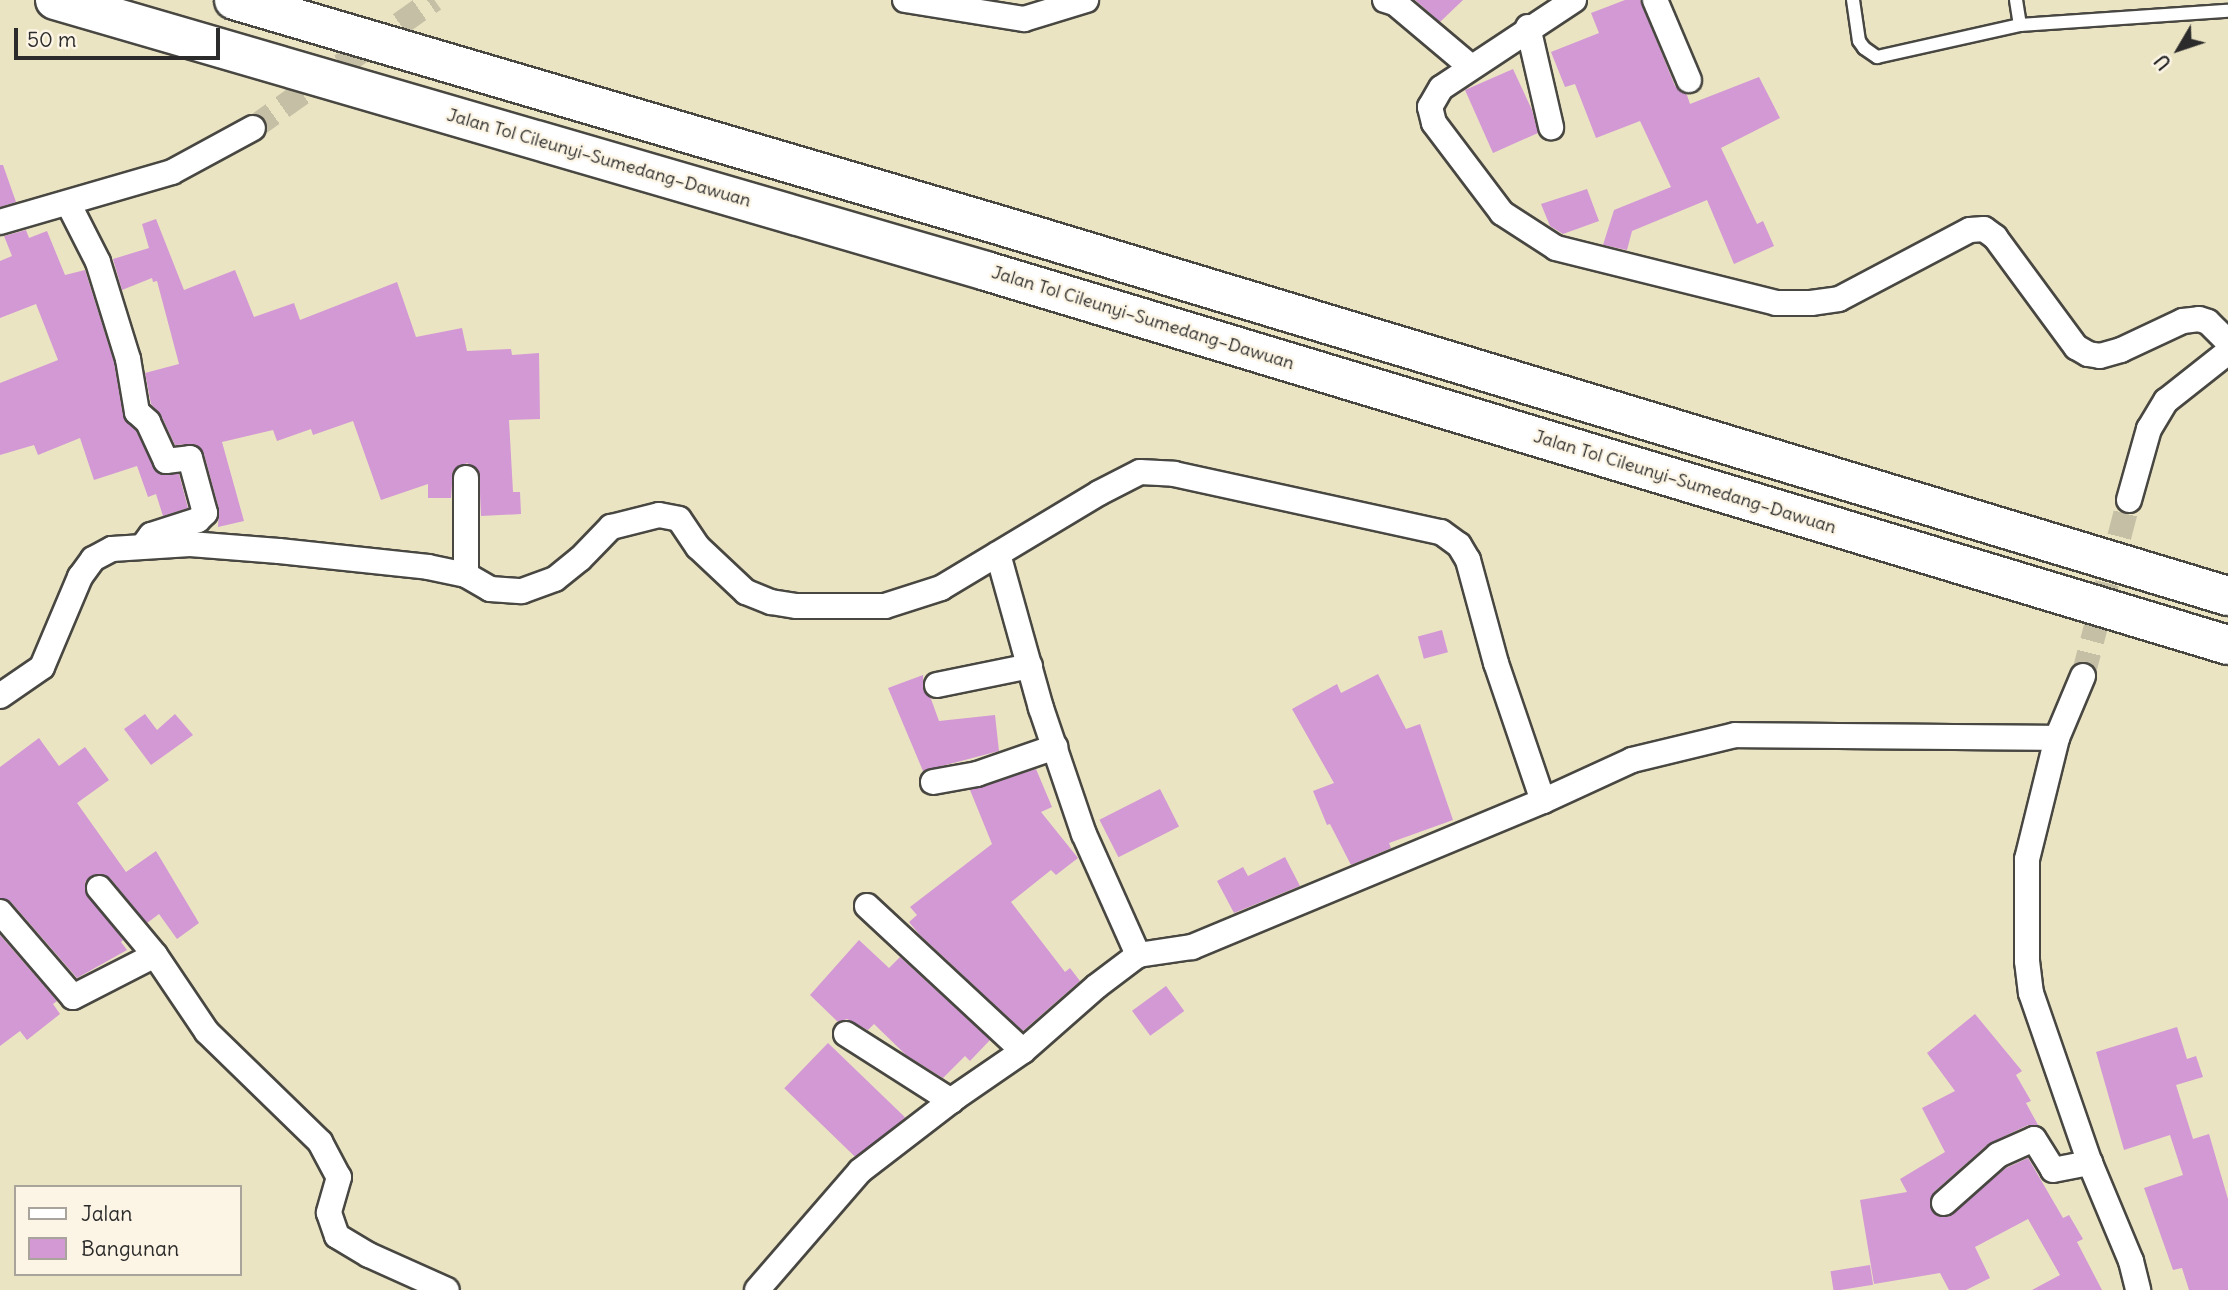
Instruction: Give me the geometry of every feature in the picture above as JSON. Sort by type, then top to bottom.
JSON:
[{"type":"highway","name":"Jalan Tol Cileunyi–Sumedang–Dawuan","points":[[55,0],[986,271],[2228,645]]},
{"type":"highway","points":[[234,0],[999,225],[2228,596]]},
{"type":"street","points":[[905,0],[1024,19],[1086,0]]},
{"type":"street","points":[[1385,0],[1395,3],[1471,67]]},
{"type":"street","points":[[1573,0],[1528,27],[1441,88],[1430,107],[1434,123],[1502,213],[1556,248],[1776,303],[1811,303],[1839,299],[1970,230],[1984,229],[1995,237],[2076,347],[2088,354],[2100,356],[2121,350],[2183,321],[2199,319],[2208,322],[2228,342]]},
{"type":"street","points":[[1655,0],[1689,80]]},
{"type":"street","points":[[1528,27],[1551,127]]},
{"type":"street","points":[[0,222],[172,173],[253,128]]},
{"type":"street","points":[[68,203],[98,262],[128,359],[137,412],[148,422],[166,461],[190,458],[205,513],[198,520],[152,535],[142,548]]},
{"type":"street","points":[[2129,500],[2149,429],[2166,401],[2228,352]]},
{"type":"street","points":[[0,696],[42,667],[80,577],[93,559],[112,549],[190,544],[279,551],[428,567],[466,575],[489,589],[522,591],[555,579],[580,559],[611,527],[659,515],[678,519],[698,547],[746,592],[771,603],[797,606],[884,606],[941,588],[1140,472],[1174,474],[1441,532],[1459,545],[1468,560],[1496,663],[1543,801]]},
{"type":"street","points":[[466,478],[466,575]]},
{"type":"street","points":[[998,554],[1030,666],[1084,834],[1138,955]]},
{"type":"street","points":[[937,685],[1030,666]]},
{"type":"street","points":[[2083,676],[2057,738],[2027,859],[2027,961],[2031,993],[2090,1163],[2130,1261],[2138,1290]]},
{"type":"street","points":[[757,1290],[860,1171],[951,1101],[1023,1051],[1097,986],[1138,955],[1192,947],[1543,801],[1632,760],[1735,735],[2057,738]]},
{"type":"street","points":[[933,782],[978,774],[1055,747]]},
{"type":"street","points":[[99,888],[155,954],[207,1032],[320,1142],[339,1177],[329,1213],[337,1236],[369,1255],[447,1290]]},
{"type":"street","points":[[867,906],[1023,1051]]},
{"type":"street","points":[[0,912],[73,997],[155,954]]},
{"type":"street","points":[[846,1034],[951,1101]]},
{"type":"street","points":[[1944,1203],[1992,1160],[2034,1139],[2053,1170],[2090,1163]]},
{"type":"lane","points":[[1853,0],[1859,41],[1877,57],[2020,25],[2228,12]]},
{"type":"lane","points":[[2016,0],[2020,25]]},
{"type":"building","points":[[1415,0],[1463,0],[1440,22]]},
{"type":"building","points":[[1625,0],[1640,0],[1675,86],[1687,95],[1690,104],[1759,77],[1780,118],[1721,148],[1757,224],[1763,221],[1774,246],[1734,264],[1707,200],[1632,231],[1627,250],[1603,245],[1614,210],[1671,187],[1640,121],[1596,138],[1575,84],[1565,87],[1551,52],[1599,33],[1591,13]]},
{"type":"building","points":[[1513,69],[1532,110],[1538,133],[1493,153],[1465,90]]},
{"type":"building","points":[[0,165],[3,165],[16,202],[0,207]]},
{"type":"building","points":[[1587,189],[1599,221],[1563,234],[1550,226],[1541,204]]},
{"type":"building","points":[[156,219],[184,290],[235,270],[254,317],[294,303],[300,320],[397,282],[416,337],[462,328],[467,351],[511,349],[512,355],[539,353],[540,419],[509,420],[513,492],[520,492],[521,514],[481,516],[479,471],[467,463],[453,471],[451,498],[428,498],[428,484],[381,500],[353,421],[313,435],[311,429],[277,441],[273,430],[222,442],[244,521],[218,527],[219,509],[204,454],[195,444],[175,445],[161,415],[151,404],[145,373],[179,364],[157,281],[153,282],[152,278],[122,290],[113,259],[149,248],[142,224]]},
{"type":"building","points":[[26,230],[29,238],[47,231],[65,275],[85,270],[114,362],[123,415],[136,431],[158,473],[179,474],[188,508],[163,516],[156,494],[148,497],[137,466],[94,480],[80,438],[38,455],[34,445],[0,455],[0,383],[58,360],[36,304],[0,318],[0,261],[12,256],[4,236]]},
{"type":"building","points":[[1442,630],[1448,652],[1424,659],[1418,636]]},
{"type":"building","points":[[1378,674],[1406,729],[1420,724],[1453,820],[1389,843],[1391,848],[1351,865],[1330,824],[1327,825],[1313,791],[1334,783],[1292,709],[1337,684],[1341,693]]},
{"type":"building","points":[[923,675],[923,689],[931,699],[939,721],[995,715],[999,751],[923,771],[888,688]]},
{"type":"building","points":[[145,714],[157,730],[175,714],[193,735],[151,765],[124,729]]},
{"type":"building","points":[[39,738],[59,766],[85,747],[109,780],[77,803],[126,872],[156,851],[199,923],[177,939],[159,914],[147,923],[110,878],[96,874],[85,882],[85,891],[123,940],[121,942],[127,950],[77,978],[11,902],[0,898],[0,767]]},
{"type":"building","points":[[1036,769],[1052,807],[1041,812],[1078,858],[1056,875],[1051,870],[1011,902],[1065,972],[1070,968],[1080,981],[1023,1031],[909,922],[917,915],[910,907],[992,844],[970,790]]},
{"type":"building","points":[[1160,789],[1179,826],[1118,857],[1099,820]]},
{"type":"building","points":[[1285,857],[1300,886],[1234,913],[1217,881],[1243,867],[1248,876]]},
{"type":"building","points":[[0,935],[57,1001],[53,1004],[60,1014],[27,1040],[20,1031],[0,1046]]},
{"type":"building","points":[[859,940],[889,968],[900,957],[990,1040],[970,1061],[965,1056],[943,1078],[906,1055],[874,1024],[868,1030],[847,1019],[838,1022],[810,995]]},
{"type":"building","points":[[1166,986],[1184,1011],[1150,1036],[1132,1011]]},
{"type":"building","points":[[1975,1014],[2022,1071],[2016,1075],[2031,1101],[2026,1103],[2038,1125],[2028,1125],[1988,1144],[1934,1192],[1930,1207],[1939,1217],[1948,1217],[2006,1168],[2028,1158],[2063,1218],[2069,1215],[2083,1239],[2077,1242],[2102,1290],[2032,1290],[2060,1275],[2028,1219],[1975,1247],[1990,1278],[1966,1290],[1949,1290],[1940,1273],[1874,1284],[1860,1200],[1907,1192],[1900,1179],[1945,1152],[1922,1108],[1955,1091],[1927,1053]]},
{"type":"building","points":[[2177,1027],[2187,1059],[2196,1056],[2203,1077],[2176,1085],[2193,1139],[2209,1134],[2228,1199],[2228,1290],[2189,1290],[2182,1268],[2173,1270],[2144,1188],[2183,1175],[2170,1135],[2124,1150],[2096,1052]]},
{"type":"building","points":[[828,1043],[905,1117],[861,1163],[784,1088]]},
{"type":"building","points":[[1870,1265],[1873,1285],[1833,1290],[1830,1271]]},
{"type":"tunnel","points":[[253,128],[434,0]]},
{"type":"tunnel","points":[[2083,676],[2129,500]]}]
